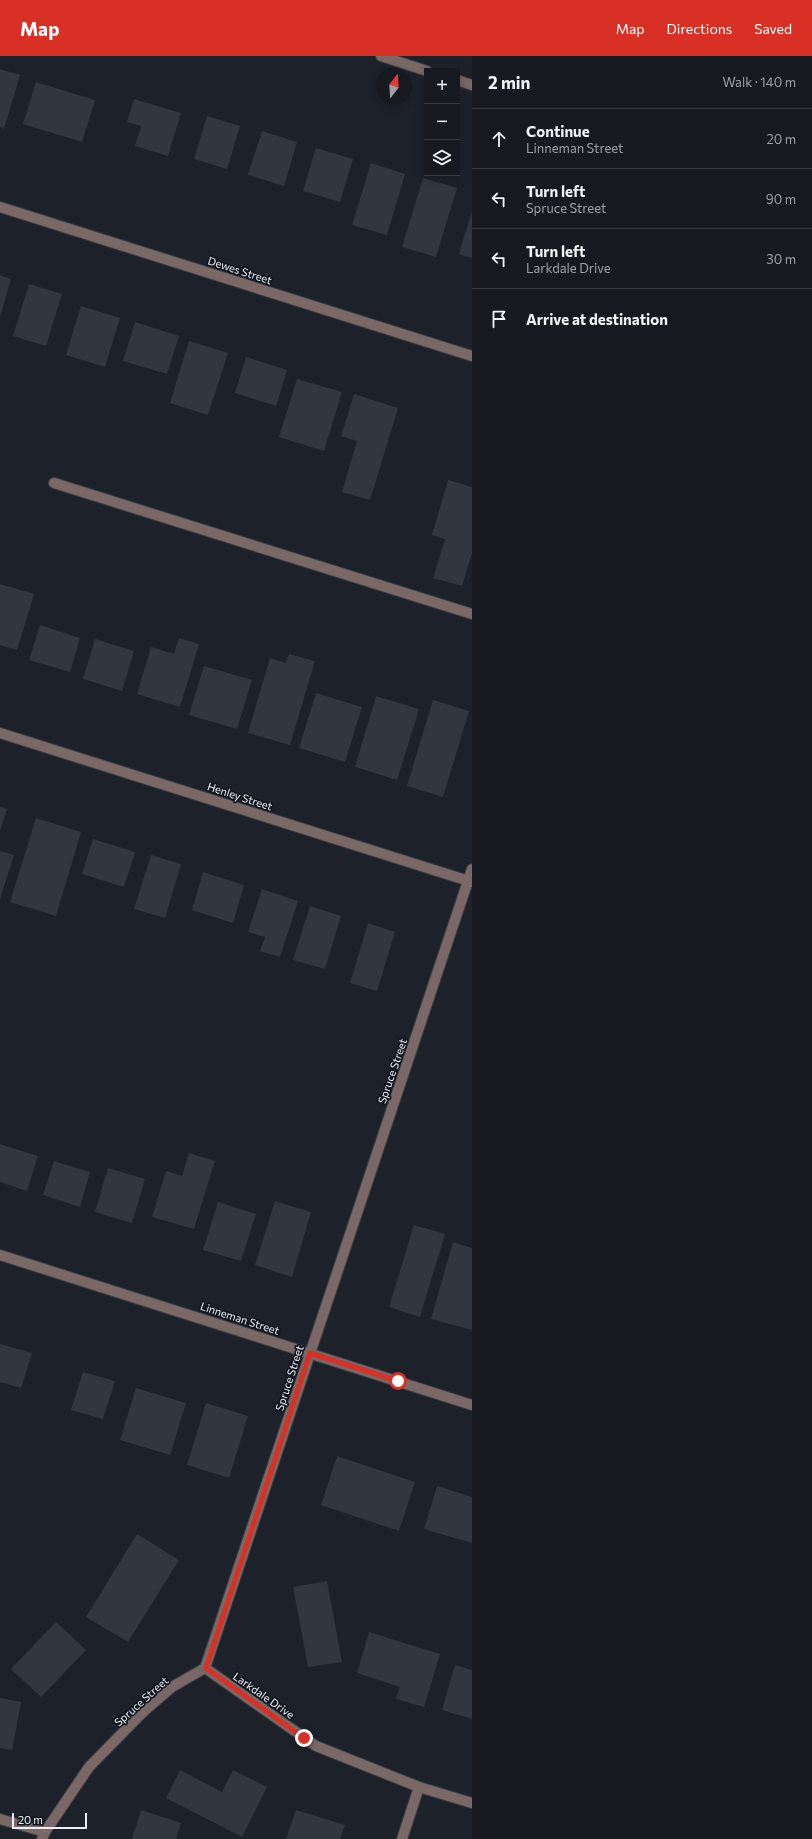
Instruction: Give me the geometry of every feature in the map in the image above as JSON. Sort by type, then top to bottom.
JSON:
[{"type":"street","points":[[381,56],[424,70]]},
{"type":"street","points":[[460,81],[472,85]]},
{"type":"street","name":"Dewes Street","points":[[0,207],[472,356]]},
{"type":"street","points":[[54,483],[472,614]]},
{"type":"street","name":"Henley Street","points":[[0,732],[470,882]]},
{"type":"street","name":"Spruce Street","points":[[43,1836],[89,1766],[143,1712],[172,1687],[206,1668],[310,1353],[470,882],[472,869]]},
{"type":"street","name":"Linneman Street","points":[[0,1255],[472,1405]]},
{"type":"street","name":"Larkdale Drive","points":[[206,1668],[316,1746],[419,1787],[472,1803]]},
{"type":"street","points":[[402,1839],[419,1787]]},
{"type":"street","points":[[0,1819],[43,1836]]},
{"type":"building","points":[[0,69],[20,75],[4,129],[0,127]]},
{"type":"building","points":[[36,82],[95,100],[82,142],[23,124]]},
{"type":"building","points":[[134,99],[181,113],[168,156],[135,146],[141,126],[127,122]]},
{"type":"building","points":[[207,116],[240,126],[227,169],[194,159]]},
{"type":"building","points":[[262,131],[297,142],[284,186],[248,175]]},
{"type":"building","points":[[316,148],[353,159],[340,202],[303,191]]},
{"type":"building","points":[[371,163],[405,174],[387,235],[352,225]]},
{"type":"building","points":[[423,178],[457,188],[436,257],[402,247]]},
{"type":"building","points":[[472,211],[472,258],[459,254]]},
{"type":"building","points":[[0,275],[11,279],[0,317]]},
{"type":"building","points":[[29,284],[62,294],[46,346],[13,336]]},
{"type":"building","points":[[81,306],[120,318],[105,367],[66,355]]},
{"type":"building","points":[[135,322],[179,336],[167,374],[123,361]]},
{"type":"building","points":[[189,341],[228,353],[208,415],[170,403]]},
{"type":"building","points":[[246,357],[287,370],[276,406],[235,393]]},
{"type":"building","points":[[297,379],[342,392],[324,451],[279,437]]},
{"type":"building","points":[[354,394],[398,408],[370,500],[342,492],[357,441],[341,436]]},
{"type":"building","points":[[448,480],[472,487],[472,553],[462,586],[433,578],[445,539],[432,535]]},
{"type":"building","points":[[0,584],[34,594],[17,650],[0,645]]},
{"type":"building","points":[[40,625],[80,638],[70,672],[29,660]]},
{"type":"building","points":[[179,638],[199,644],[180,707],[137,694],[151,647],[174,654]]},
{"type":"building","points":[[95,639],[134,651],[122,691],[83,679]]},
{"type":"building","points":[[289,654],[315,661],[290,745],[248,733],[270,658],[286,663]]},
{"type":"building","points":[[204,666],[252,680],[237,729],[189,715]]},
{"type":"building","points":[[316,693],[362,707],[345,762],[299,748]]},
{"type":"building","points":[[376,696],[419,709],[397,780],[355,767]]},
{"type":"building","points":[[433,700],[469,711],[443,797],[407,786]]},
{"type":"building","points":[[0,807],[7,809],[0,831]]},
{"type":"building","points":[[36,818],[81,832],[56,916],[10,902]]},
{"type":"building","points":[[93,839],[135,852],[124,887],[82,874]]},
{"type":"building","points":[[0,851],[14,855],[0,899]]},
{"type":"building","points":[[151,855],[181,864],[165,918],[134,909]]},
{"type":"building","points":[[203,872],[244,885],[233,923],[192,910]]},
{"type":"building","points":[[262,889],[298,901],[280,957],[260,951],[265,937],[248,932]]},
{"type":"building","points":[[310,906],[341,916],[325,969],[293,960]]},
{"type":"building","points":[[368,923],[395,932],[377,991],[350,983]]},
{"type":"building","points":[[0,1144],[38,1156],[27,1191],[0,1182]]},
{"type":"building","points":[[189,1153],[215,1161],[194,1229],[152,1217],[166,1171],[182,1176]]},
{"type":"building","points":[[54,1161],[90,1172],[80,1207],[43,1195]]},
{"type":"building","points":[[108,1168],[145,1179],[132,1223],[95,1212]]},
{"type":"building","points":[[275,1201],[311,1212],[292,1277],[255,1265]]},
{"type":"building","points":[[218,1202],[256,1214],[241,1261],[203,1250]]},
{"type":"building","points":[[414,1225],[445,1234],[420,1317],[389,1307]]},
{"type":"building","points":[[453,1242],[472,1248],[472,1330],[431,1319]]},
{"type":"building","points":[[0,1344],[32,1353],[21,1388],[0,1382]]},
{"type":"building","points":[[83,1372],[115,1381],[103,1419],[71,1410]]},
{"type":"building","points":[[136,1388],[186,1403],[170,1455],[120,1440]]},
{"type":"building","points":[[206,1403],[248,1416],[229,1478],[187,1465]]},
{"type":"building","points":[[337,1456],[415,1482],[399,1531],[321,1505]]},
{"type":"building","points":[[437,1486],[472,1497],[472,1543],[424,1529]]},
{"type":"building","points":[[137,1534],[179,1560],[128,1642],[86,1617]]},
{"type":"building","points":[[327,1581],[342,1662],[308,1667],[293,1587]]},
{"type":"building","points":[[56,1622],[86,1650],[41,1697],[11,1669]]},
{"type":"building","points":[[369,1632],[440,1654],[424,1707],[396,1699],[400,1687],[357,1673]]},
{"type":"building","points":[[455,1665],[472,1670],[472,1719],[442,1710]]},
{"type":"building","points":[[0,1698],[21,1702],[12,1750],[0,1748]]},
{"type":"building","points":[[180,1770],[222,1792],[233,1770],[267,1787],[242,1837],[166,1798]]},
{"type":"building","points":[[141,1810],[181,1823],[176,1839],[132,1839]]},
{"type":"building","points":[[296,1810],[345,1825],[340,1839],[286,1839]]},
{"type":"route","points":[[304,1738],[206,1668],[310,1353],[398,1381]]}]
